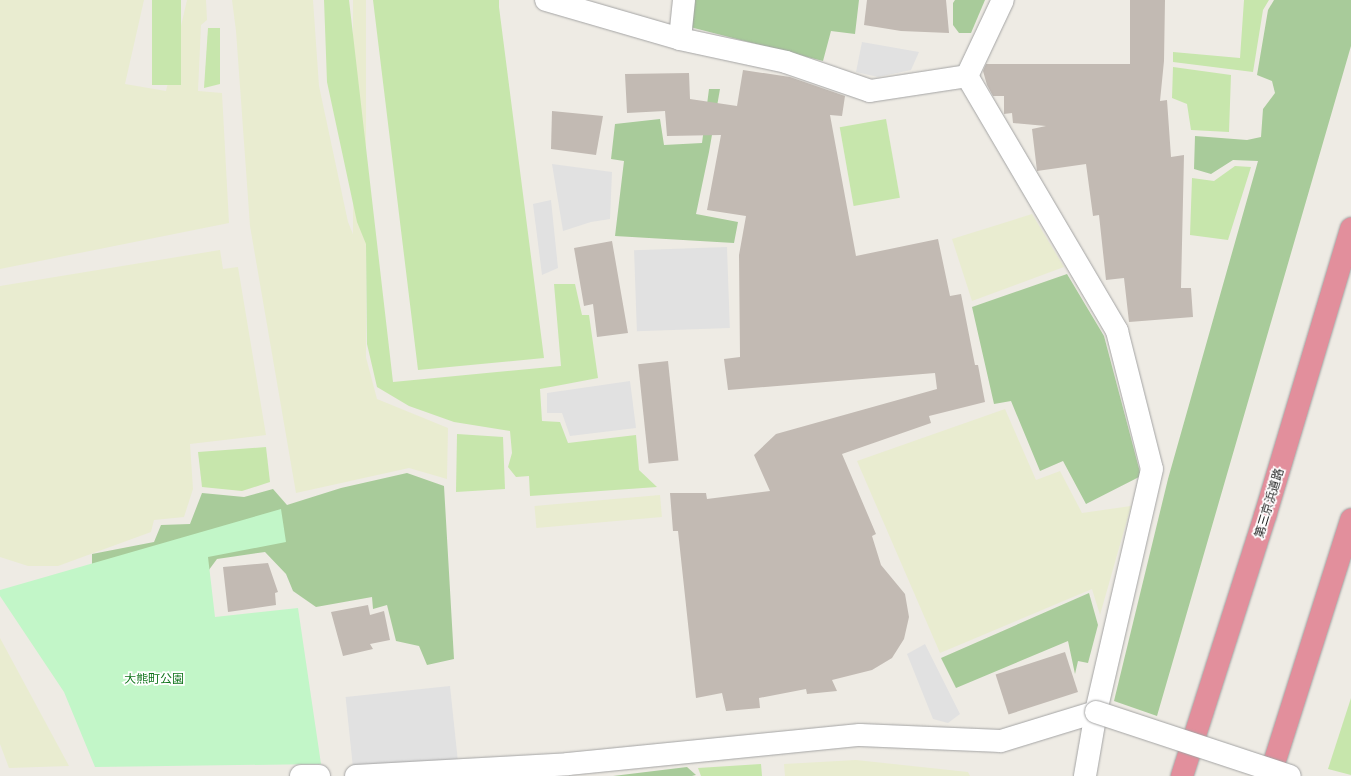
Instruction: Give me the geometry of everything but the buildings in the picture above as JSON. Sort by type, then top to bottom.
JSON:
[{"type":"highway","name":"第三京浜道路","points":[[1182,776],[1265,516],[1351,229]]},
{"type":"highway","points":[[1270,776],[1351,520]]},
{"type":"street","points":[[546,0],[680,39],[786,62],[870,90],[967,76]]},
{"type":"street","points":[[680,39],[684,0]]},
{"type":"street","points":[[967,76],[1003,0]]},
{"type":"street","points":[[967,76],[1117,331],[1152,469],[1096,712],[1085,776]]},
{"type":"street","points":[[356,776],[568,764],[860,735],[1001,741],[1096,712],[1290,776]]},
{"type":"street","points":[[301,776],[318,776]]},
{"type":"green space","points":[[0,0],[144,0],[125,84],[166,91],[187,0],[206,0],[207,20],[201,25],[198,91],[222,93],[229,223],[0,269]]},
{"type":"green space","points":[[152,0],[181,0],[181,85],[152,85]]},
{"type":"green space","points":[[232,0],[313,0],[319,86],[348,222],[359,249],[363,346],[377,399],[448,428],[447,479],[409,468],[296,493],[250,226],[236,31]]},
{"type":"green space","points":[[324,0],[349,0],[393,382],[561,366],[554,284],[575,284],[582,315],[589,315],[598,378],[540,389],[542,421],[560,422],[568,443],[636,435],[639,470],[657,487],[530,496],[529,476],[516,477],[508,467],[512,453],[510,431],[454,422],[409,406],[377,387],[367,344],[366,244],[357,222],[327,82]]},
{"type":"green space","points":[[353,0],[366,0],[366,372],[353,372]]},
{"type":"green space","points":[[373,0],[499,0],[544,358],[418,370]]},
{"type":"green space","points":[[692,0],[859,0],[855,34],[831,31],[823,61],[690,27]]},
{"type":"green space","points":[[955,0],[985,0],[971,33],[959,33],[953,25],[953,3]]},
{"type":"green space","points":[[1244,0],[1269,0],[1263,10],[1253,72],[1173,62],[1173,52],[1240,58]]},
{"type":"green space","points":[[1274,0],[1351,0],[1351,46],[1157,716],[1114,701],[1168,479],[1258,161],[1233,160],[1211,174],[1194,169],[1195,136],[1247,140],[1261,137],[1263,109],[1275,93],[1272,81],[1257,75],[1268,10]]},
{"type":"green space","points":[[208,28],[220,28],[220,84],[204,88]]},
{"type":"green space","points":[[1173,67],[1231,75],[1229,132],[1191,130],[1187,104],[1172,98]]},
{"type":"green space","points":[[709,89],[720,89],[696,214],[738,222],[734,243],[615,236],[624,161],[611,159],[615,124],[660,119],[664,145],[702,143]]},
{"type":"green space","points":[[886,119],[900,198],[854,206],[840,127]]},
{"type":"green space","points":[[1235,166],[1251,167],[1228,240],[1190,235],[1192,178],[1214,181]]},
{"type":"green space","points":[[1032,214],[1064,267],[972,301],[952,239]]},
{"type":"green space","points":[[220,250],[223,269],[238,267],[266,435],[190,444],[193,489],[184,517],[154,520],[151,532],[58,566],[28,566],[0,557],[0,286]]},
{"type":"green space","points":[[1067,274],[1104,336],[1141,476],[1086,504],[1063,461],[1040,471],[1011,401],[994,404],[972,307]]},
{"type":"green space","points":[[1005,409],[1036,480],[1060,471],[1082,513],[1131,506],[1100,615],[1092,589],[940,653],[857,461]]},
{"type":"green space","points":[[457,434],[503,437],[505,489],[456,492]]},
{"type":"green space","points":[[266,447],[270,482],[242,491],[202,487],[198,452]]},
{"type":"green space","points":[[407,473],[444,486],[454,659],[427,665],[419,646],[396,641],[387,605],[373,609],[372,597],[316,607],[293,591],[286,574],[265,552],[217,559],[197,586],[92,580],[92,554],[154,542],[161,525],[190,524],[202,493],[244,497],[273,489],[287,505],[341,488]]},
{"type":"green space","points":[[660,495],[662,517],[536,528],[534,506]]},
{"type":"green space","name":"大熊町公園","points":[[281,509],[286,542],[208,557],[215,617],[298,608],[321,764],[95,767],[64,692],[0,596],[0,590]]},
{"type":"green space","points":[[1089,593],[1098,625],[1088,663],[1078,661],[1075,674],[1068,641],[956,688],[941,658]]},
{"type":"green space","points":[[0,638],[69,766],[9,768],[0,744]]},
{"type":"green space","points":[[1351,698],[1351,775],[1328,769]]},
{"type":"green space","points":[[856,760],[968,772],[970,776],[785,776],[784,764]]},
{"type":"green space","points":[[761,764],[762,776],[701,776],[698,768]]},
{"type":"green space","points":[[687,767],[696,775],[613,776]]},
{"type":"shaded area","points":[[862,42],[919,52],[911,70],[878,77],[856,72]]},
{"type":"shaded area","points":[[552,164],[612,172],[610,219],[591,222],[563,231]]},
{"type":"shaded area","points":[[551,200],[558,268],[542,275],[533,204]]},
{"type":"shaded area","points":[[727,247],[730,328],[637,331],[634,250]]},
{"type":"shaded area","points":[[630,381],[636,428],[570,436],[562,413],[547,413],[547,393]]},
{"type":"shaded area","points":[[925,644],[960,714],[948,723],[933,719],[907,654]]},
{"type":"shaded area","points":[[450,686],[458,761],[353,772],[346,697]]}]
